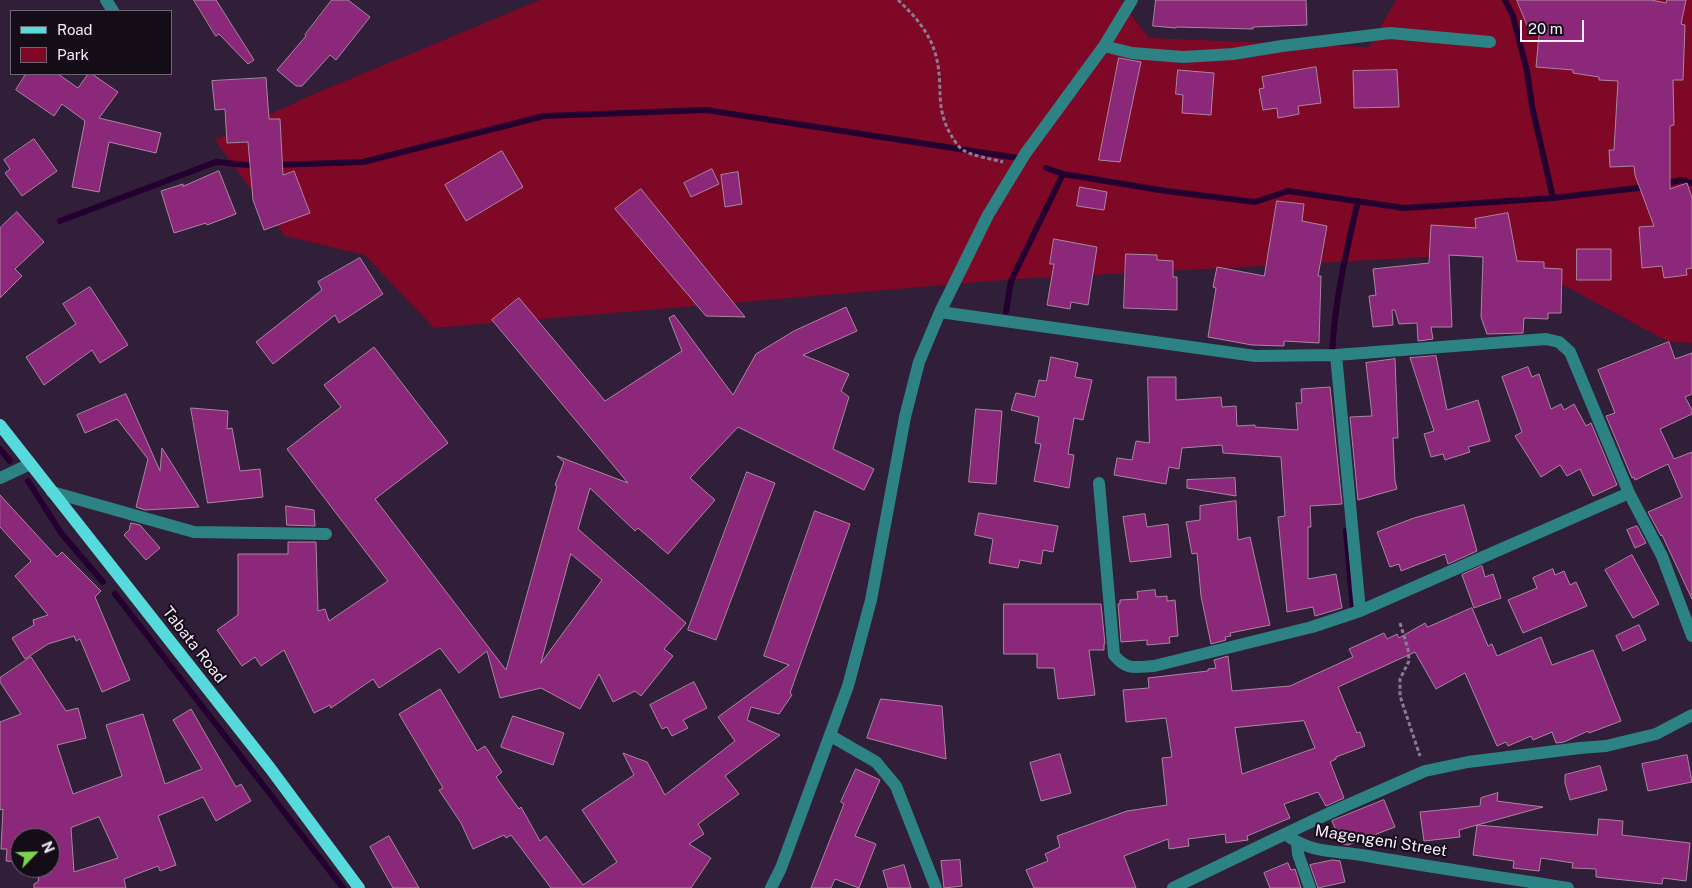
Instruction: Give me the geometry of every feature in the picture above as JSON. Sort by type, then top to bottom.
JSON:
[{"type":"main road","name":"Tabata Road","points":[[0,425],[264,761],[359,888]]},
{"type":"street","points":[[771,888],[781,868],[848,686],[871,600],[905,416],[920,362],[940,312],[988,215],[1018,166],[1104,46],[1132,0]]},
{"type":"street","points":[[1104,46],[1132,52],[1183,57],[1233,54],[1390,33],[1490,42]]},
{"type":"street","points":[[940,312],[1255,356],[1336,355],[1546,339],[1559,342],[1570,352],[1629,493],[1662,556],[1692,636]]},
{"type":"street","points":[[1336,355],[1360,610]]},
{"type":"street","points":[[0,478],[30,464]]},
{"type":"street","points":[[1099,483],[1114,655],[1129,668],[1154,666],[1312,627],[1360,610],[1629,493]]},
{"type":"street","points":[[52,492],[194,532],[326,534]]},
{"type":"street","points":[[1182,886],[1285,834],[1425,771],[1468,762],[1606,746],[1656,734],[1692,715]]},
{"type":"street","points":[[831,736],[876,762],[896,786],[936,888]]},
{"type":"street","name":"Magengeni Street","points":[[1285,834],[1297,843],[1326,852],[1366,856],[1568,888]]},
{"type":"street","points":[[1297,843],[1298,854],[1310,888]]},
{"type":"path","points":[[898,0],[912,13],[924,29],[936,55],[939,72],[939,101],[944,122],[956,143],[961,149],[969,153],[1018,166]]},
{"type":"path","points":[[1400,623],[1408,650],[1409,661],[1400,679],[1400,696],[1425,771]]},
{"type":"green space","points":[[540,0],[1120,0],[1149,38],[1369,47],[1396,0],[1692,0],[1692,343],[1669,342],[1504,253],[1016,279],[434,328],[365,255],[285,236],[215,140],[307,97]]},
{"type":"building","points":[[194,0],[216,0],[254,60],[248,64],[219,34],[216,36]]},
{"type":"building","points":[[332,0],[348,0],[370,17],[336,60],[330,55],[302,86],[296,86],[277,70],[306,36]]},
{"type":"building","points":[[1156,0],[1306,0],[1307,25],[1253,27],[1253,29],[1153,26]]},
{"type":"building","points":[[1517,0],[1651,0],[1666,3],[1667,0],[1686,0],[1681,24],[1685,25],[1683,80],[1673,80],[1674,125],[1670,126],[1670,189],[1687,183],[1692,198],[1692,268],[1686,269],[1687,275],[1664,278],[1662,266],[1642,268],[1639,227],[1654,226],[1635,175],[1634,166],[1610,167],[1609,150],[1614,150],[1618,81],[1599,80],[1599,77],[1573,73],[1573,70],[1536,67],[1540,25],[1529,29]]},
{"type":"building","points":[[1119,58],[1141,62],[1120,162],[1099,160]]},
{"type":"building","points":[[1316,67],[1321,103],[1298,106],[1299,114],[1278,118],[1277,108],[1263,110],[1259,89],[1264,88],[1262,77]]},
{"type":"building","points":[[1178,70],[1214,73],[1211,115],[1182,113],[1183,95],[1176,94]]},
{"type":"building","points":[[1397,70],[1399,107],[1354,108],[1353,71]]},
{"type":"building","points":[[25,75],[59,75],[78,88],[87,75],[93,75],[118,92],[99,118],[161,133],[156,153],[109,142],[99,192],[72,187],[85,121],[62,104],[54,116],[16,90]]},
{"type":"building","points":[[266,78],[269,119],[280,119],[283,175],[294,171],[310,213],[264,230],[253,200],[248,142],[227,143],[225,109],[215,110],[212,81]]},
{"type":"building","points":[[34,139],[57,171],[22,196],[5,173],[10,169],[4,160]]},
{"type":"building","points":[[502,151],[523,187],[466,221],[445,185]]},
{"type":"building","points":[[712,169],[719,184],[691,197],[684,183]]},
{"type":"building","points":[[219,171],[236,214],[207,225],[206,223],[174,233],[161,191],[183,184],[183,186]]},
{"type":"building","points":[[738,172],[742,204],[725,207],[721,175]]},
{"type":"building","points":[[1080,187],[1107,192],[1104,210],[1077,206]]},
{"type":"building","points":[[641,189],[745,317],[706,316],[615,209]]},
{"type":"building","points":[[1277,201],[1304,204],[1302,221],[1327,226],[1318,276],[1321,276],[1319,343],[1284,341],[1284,346],[1252,345],[1208,337],[1216,288],[1213,287],[1217,267],[1264,276]]},
{"type":"building","points":[[17,212],[44,242],[15,269],[22,276],[0,298],[0,228]]},
{"type":"building","points":[[1508,213],[1517,261],[1544,262],[1544,268],[1562,269],[1561,313],[1548,313],[1548,319],[1524,318],[1523,333],[1487,334],[1481,317],[1483,257],[1449,255],[1452,327],[1431,327],[1433,339],[1418,341],[1417,323],[1399,324],[1395,310],[1392,310],[1393,325],[1373,327],[1369,296],[1376,295],[1373,269],[1429,263],[1431,225],[1476,228],[1475,219]]},
{"type":"building","points":[[1054,239],[1097,247],[1088,305],[1071,302],[1070,309],[1047,305],[1054,264],[1050,264]]},
{"type":"building","points":[[1577,249],[1611,249],[1611,280],[1577,280]]},
{"type":"building","points":[[1126,254],[1157,255],[1157,260],[1173,261],[1173,277],[1177,277],[1177,310],[1124,308]]},
{"type":"building","points":[[360,258],[383,294],[339,323],[335,315],[273,364],[256,342],[322,290],[318,282]]},
{"type":"building","points":[[90,287],[128,345],[100,363],[92,350],[44,385],[26,357],[76,324],[63,304]]},
{"type":"building","points":[[519,298],[605,401],[682,351],[669,318],[674,315],[733,395],[756,354],[794,331],[846,307],[857,331],[803,355],[849,374],[841,391],[849,397],[833,449],[874,469],[864,490],[738,427],[690,478],[715,500],[668,554],[638,528],[635,531],[590,488],[578,529],[686,623],[664,649],[673,656],[641,696],[635,691],[613,702],[599,674],[580,709],[541,688],[500,698],[487,651],[459,673],[440,648],[379,688],[373,679],[331,708],[330,705],[314,713],[284,650],[261,666],[255,657],[242,666],[217,630],[238,615],[238,554],[288,554],[288,542],[316,542],[318,611],[325,609],[329,621],[388,581],[287,449],[341,407],[324,385],[374,347],[448,443],[375,499],[506,670],[557,486],[555,485],[564,462],[557,456],[628,483],[492,320]],"holes":[[[571,554],[602,580],[541,663]]]},
{"type":"building","points":[[1669,342],[1675,359],[1692,353],[1692,394],[1685,397],[1692,410],[1692,414],[1660,429],[1674,459],[1692,452],[1692,599],[1662,535],[1648,512],[1682,497],[1668,464],[1635,480],[1634,477],[1632,478],[1606,416],[1615,413],[1598,370]]},
{"type":"building","points":[[1436,356],[1447,410],[1478,400],[1490,441],[1468,447],[1470,452],[1445,460],[1443,454],[1431,457],[1424,434],[1434,431],[1410,358]]},
{"type":"building","points":[[1051,357],[1078,363],[1075,377],[1092,380],[1083,420],[1074,418],[1068,454],[1074,455],[1069,488],[1034,481],[1041,444],[1035,443],[1039,417],[1011,410],[1016,393],[1035,397],[1039,380],[1046,381]]},
{"type":"building","points":[[1395,359],[1398,438],[1393,438],[1397,489],[1358,500],[1350,417],[1372,416],[1366,363]]},
{"type":"building","points":[[1528,367],[1532,377],[1539,374],[1551,409],[1561,404],[1564,410],[1574,404],[1586,426],[1591,423],[1617,485],[1593,496],[1580,469],[1567,476],[1560,465],[1541,477],[1515,436],[1522,432],[1502,377]]},
{"type":"building","points":[[1148,377],[1176,377],[1176,400],[1221,397],[1222,407],[1236,406],[1237,426],[1255,425],[1255,427],[1298,430],[1296,403],[1302,403],[1301,389],[1330,387],[1342,504],[1310,506],[1311,527],[1308,527],[1308,579],[1336,574],[1342,608],[1315,616],[1313,607],[1287,612],[1278,517],[1285,516],[1281,457],[1223,453],[1222,445],[1182,448],[1179,469],[1169,467],[1166,484],[1114,475],[1117,458],[1132,460],[1136,441],[1149,443]]},
{"type":"building","points":[[126,394],[160,471],[162,448],[199,507],[145,510],[136,507],[148,459],[117,419],[85,433],[77,415]]},
{"type":"building","points":[[191,408],[228,411],[227,429],[232,428],[240,471],[260,469],[263,497],[208,503]]},
{"type":"building","points":[[976,409],[1002,411],[996,484],[969,482]]},
{"type":"building","points":[[747,472],[775,483],[716,640],[688,630]]},
{"type":"building","points":[[1235,478],[1236,496],[1187,488],[1187,480]]},
{"type":"building","points":[[0,495],[57,557],[62,552],[101,591],[95,597],[130,680],[102,692],[80,639],[76,641],[74,636],[48,644],[25,659],[12,638],[34,625],[33,620],[48,615],[15,576],[31,561],[0,527]]},
{"type":"building","points":[[1236,501],[1238,540],[1250,537],[1270,625],[1230,633],[1231,636],[1225,637],[1226,640],[1211,644],[1201,596],[1197,553],[1192,554],[1186,522],[1200,520],[1200,506]]},
{"type":"building","points":[[1464,505],[1477,551],[1448,564],[1445,554],[1401,571],[1399,564],[1390,567],[1377,532],[1414,518]]},
{"type":"building","points":[[286,506],[314,510],[315,526],[287,525]]},
{"type":"building","points":[[815,511],[850,524],[790,693],[792,695],[779,714],[751,707],[747,720],[780,735],[725,776],[739,794],[698,824],[704,834],[689,844],[711,858],[691,888],[551,888],[511,835],[506,838],[504,835],[473,849],[461,823],[439,790],[443,788],[399,714],[440,689],[477,751],[485,746],[502,772],[496,777],[519,809],[521,807],[540,841],[546,836],[583,885],[617,862],[582,810],[634,775],[623,753],[647,762],[665,795],[735,741],[718,717],[789,665],[764,656]]},
{"type":"building","points":[[979,513],[1058,526],[1053,552],[1043,550],[1041,564],[1020,560],[1018,568],[989,563],[993,539],[975,535]]},
{"type":"building","points":[[1145,514],[1147,527],[1168,524],[1171,557],[1130,562],[1123,517]]},
{"type":"building","points":[[131,523],[140,525],[160,548],[146,560],[124,535],[129,530]]},
{"type":"building","points":[[1637,526],[1646,543],[1635,548],[1627,530]]},
{"type":"building","points":[[1632,555],[1659,604],[1633,618],[1605,570]]},
{"type":"building","points":[[1482,566],[1485,577],[1493,574],[1501,598],[1474,608],[1462,575]]},
{"type":"building","points":[[1553,569],[1555,575],[1564,571],[1570,585],[1576,582],[1587,606],[1523,633],[1508,600],[1537,588],[1533,578]]},
{"type":"building","points":[[1155,590],[1156,597],[1167,596],[1167,601],[1175,600],[1178,636],[1169,637],[1170,643],[1147,645],[1147,640],[1121,642],[1118,604],[1120,604],[1120,600],[1138,599],[1137,592]]},
{"type":"building","points":[[1004,604],[1101,604],[1104,650],[1089,650],[1095,695],[1058,699],[1054,668],[1037,668],[1037,654],[1004,654]]},
{"type":"building","points":[[1472,608],[1488,646],[1492,644],[1497,656],[1541,637],[1552,665],[1593,650],[1621,721],[1589,733],[1588,731],[1564,742],[1556,743],[1552,732],[1533,740],[1531,736],[1508,746],[1506,742],[1497,746],[1465,673],[1436,689],[1415,652],[1338,687],[1357,733],[1360,732],[1365,746],[1336,757],[1336,759],[1330,762],[1344,798],[1326,806],[1318,792],[1284,804],[1290,818],[1247,836],[1248,840],[1226,843],[1225,834],[1188,839],[1189,846],[1169,849],[1168,839],[1124,856],[1136,888],[1034,888],[1026,870],[1048,861],[1045,854],[1060,847],[1057,836],[1127,811],[1167,805],[1162,758],[1172,757],[1166,718],[1126,722],[1123,690],[1149,688],[1148,678],[1208,671],[1208,669],[1216,668],[1214,660],[1228,656],[1232,691],[1290,686],[1353,657],[1349,649],[1384,633],[1387,639],[1397,634],[1399,638],[1425,623],[1427,627]],"holes":[[[1304,721],[1315,748],[1242,774],[1235,728]]]},
{"type":"building","points":[[1639,625],[1646,640],[1623,651],[1616,636]]},
{"type":"building","points":[[31,657],[66,711],[78,708],[86,738],[57,745],[73,794],[122,776],[106,725],[143,714],[165,784],[202,769],[173,720],[191,709],[236,787],[241,784],[251,801],[216,821],[203,797],[158,816],[176,865],[160,871],[158,866],[124,879],[126,888],[34,888],[34,884],[38,882],[39,878],[60,878],[60,828],[10,828],[10,861],[6,861],[7,849],[1,849],[3,809],[0,810],[0,722],[21,714],[0,682],[0,678]],"holes":[[[99,817],[118,858],[74,872],[71,828]]]},
{"type":"building","points":[[694,682],[707,708],[683,720],[688,728],[672,736],[667,727],[662,729],[650,705]]},
{"type":"building","points":[[881,699],[942,706],[946,759],[867,738]]},
{"type":"building","points":[[513,716],[564,733],[553,765],[501,747]]},
{"type":"building","points":[[1060,754],[1071,793],[1041,801],[1030,763]]},
{"type":"building","points":[[1687,755],[1692,782],[1648,791],[1642,764]]},
{"type":"building","points":[[1600,766],[1607,790],[1570,800],[1565,783],[1565,775]]},
{"type":"building","points":[[856,769],[880,780],[855,836],[876,844],[859,888],[835,879],[831,888],[811,888],[844,804],[841,802]]},
{"type":"building","points":[[1498,793],[1497,801],[1543,807],[1459,830],[1460,837],[1424,841],[1420,812],[1480,806],[1481,798]]},
{"type":"building","points":[[1384,800],[1395,827],[1348,845],[1342,844],[1332,821]]},
{"type":"building","points":[[1599,819],[1623,821],[1622,835],[1690,843],[1686,881],[1663,878],[1662,884],[1596,877],[1596,869],[1572,868],[1573,863],[1541,858],[1539,871],[1513,868],[1514,861],[1473,855],[1477,825],[1597,835]]},
{"type":"building","points":[[389,836],[419,888],[393,888],[370,847]]},
{"type":"building","points":[[960,860],[962,886],[944,888],[941,861]]},
{"type":"building","points":[[1333,860],[1340,861],[1345,882],[1318,888],[1310,865]]},
{"type":"building","points":[[1288,863],[1291,870],[1295,869],[1301,888],[1270,888],[1264,873]]},
{"type":"building","points":[[904,865],[911,888],[888,888],[883,871]]},
{"type":"waterway","points":[[1505,0],[1513,16],[1527,71],[1532,106],[1553,198],[1646,187]]},
{"type":"waterway","points":[[275,165],[363,162],[544,116],[706,110],[1018,158]]},
{"type":"waterway","points":[[60,221],[216,162],[258,166]]},
{"type":"waterway","points":[[1046,168],[1063,174],[1166,191],[1255,202],[1288,191],[1404,208],[1553,198]]},
{"type":"waterway","points":[[1006,312],[1011,281],[1063,174]]},
{"type":"waterway","points":[[1663,184],[1681,180],[1692,183]]},
{"type":"waterway","points":[[1332,356],[1338,298],[1358,201]]},
{"type":"waterway","points":[[0,449],[10,461]]},
{"type":"waterway","points":[[28,481],[61,533],[103,582]]},
{"type":"waterway","points":[[1346,531],[1353,609]]},
{"type":"waterway","points":[[115,594],[343,888]]}]
